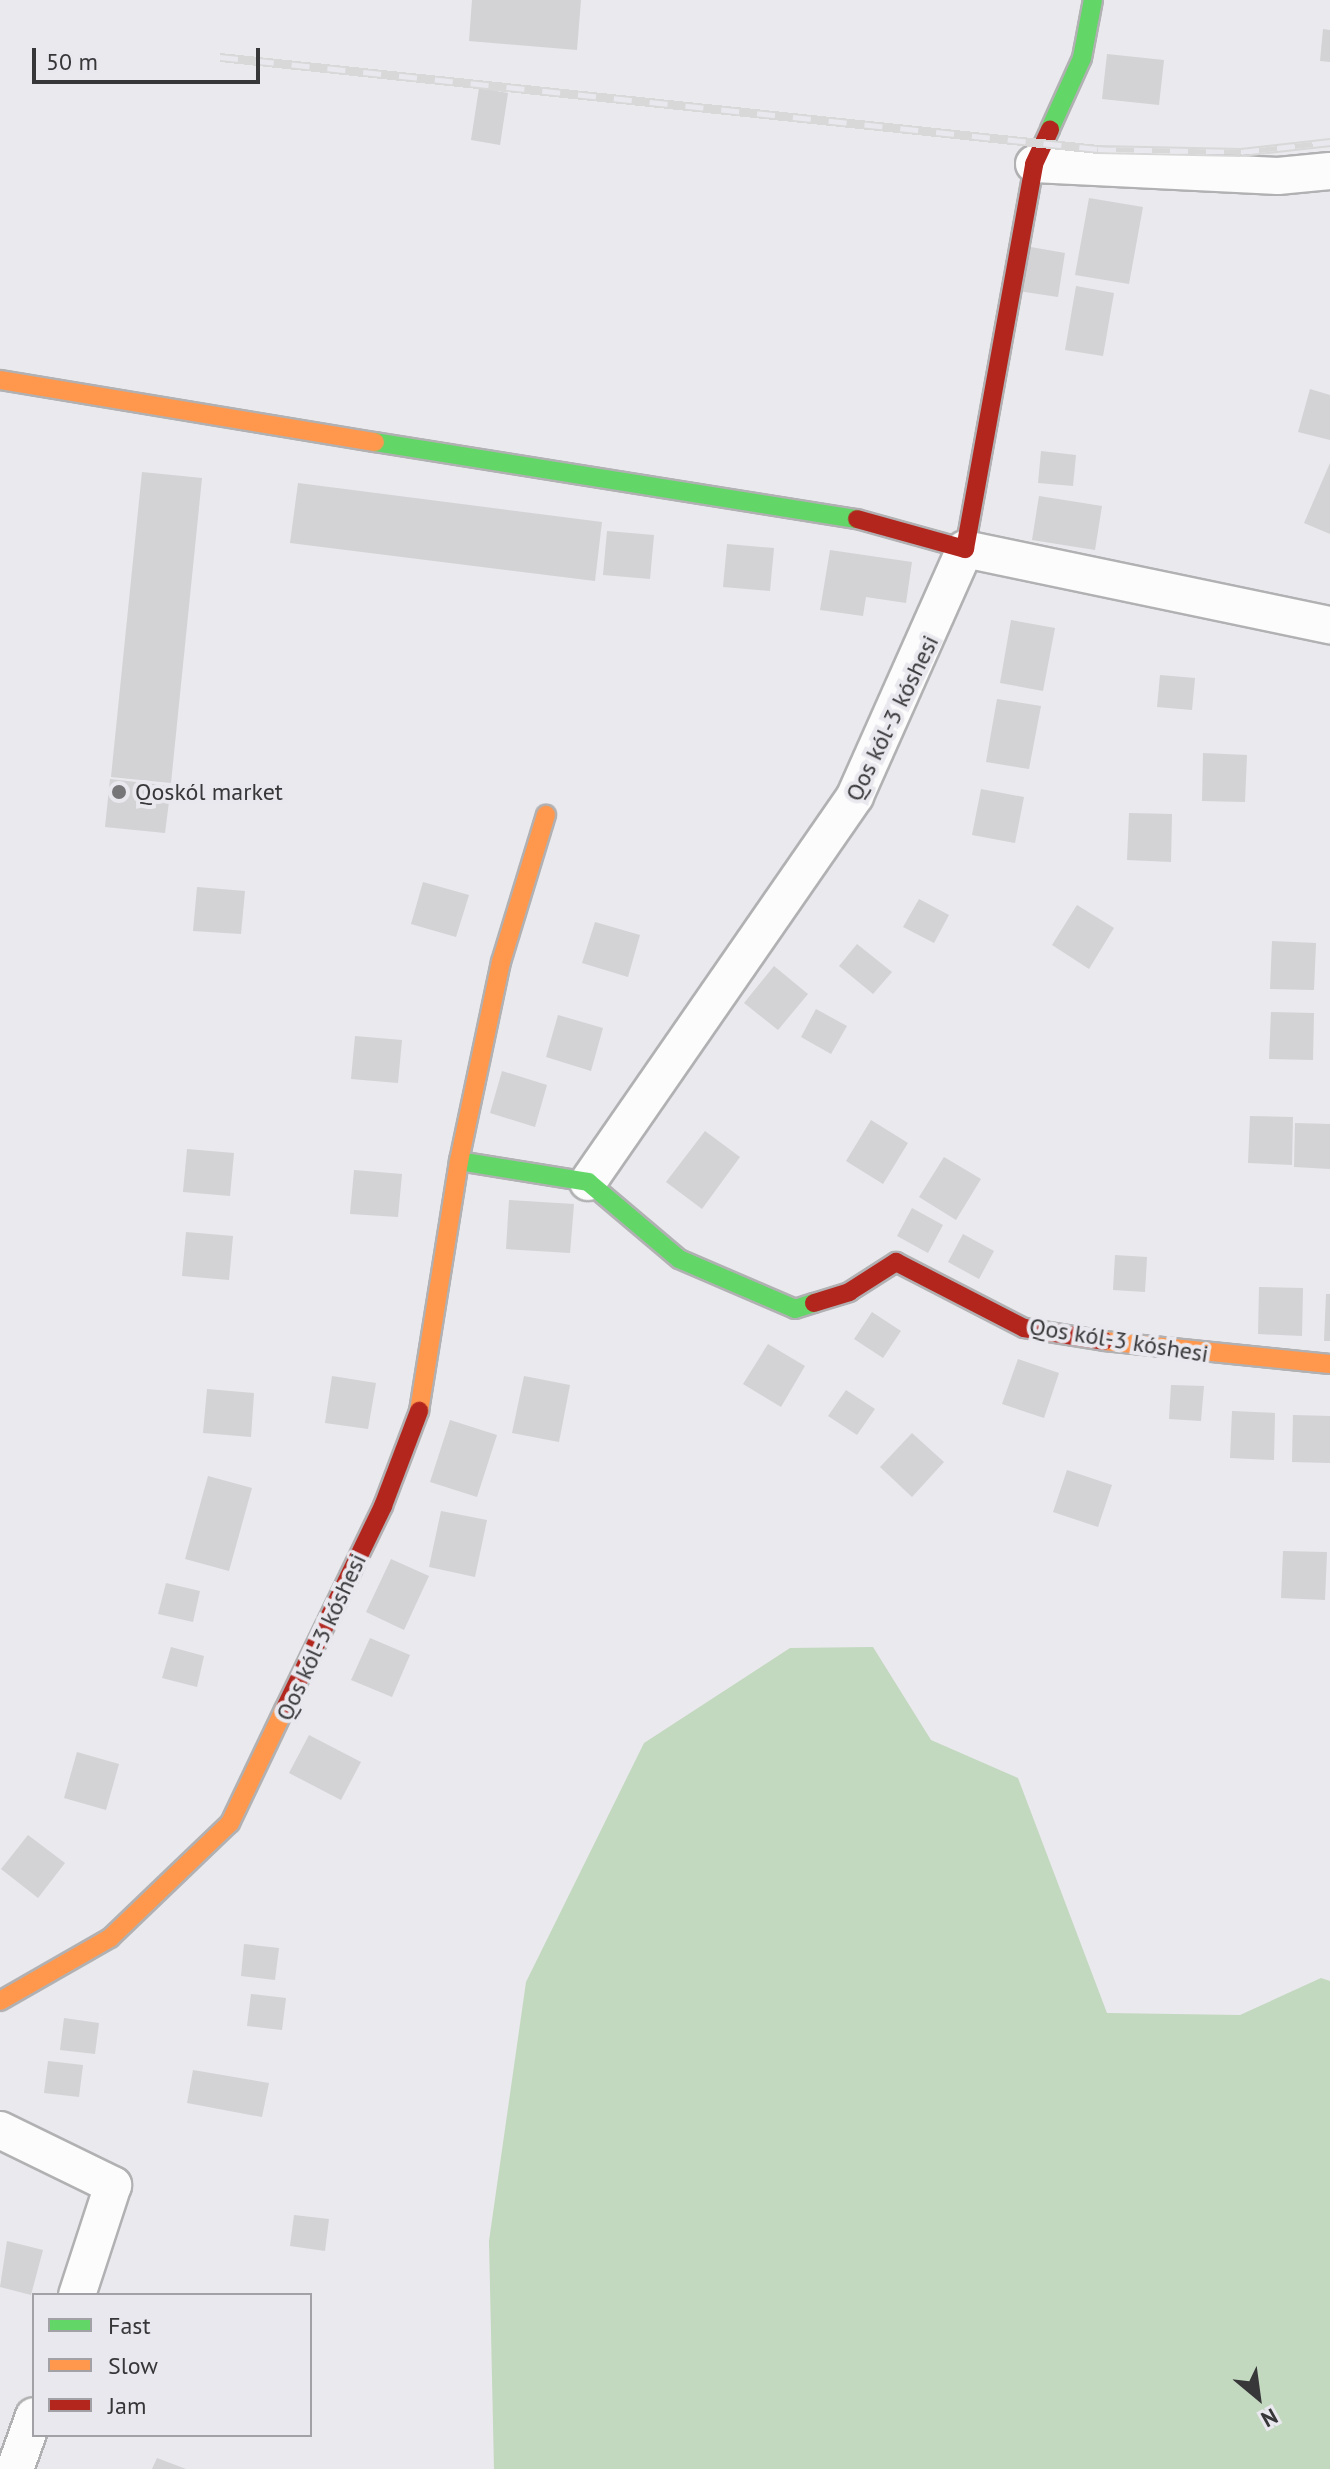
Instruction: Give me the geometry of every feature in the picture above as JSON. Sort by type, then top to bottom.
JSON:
[{"type":"street","points":[[965,549],[1034,164],[1082,58],[1093,0]]},
{"type":"street","points":[[1034,164],[1278,176],[1330,171]]},
{"type":"street","points":[[0,380],[237,422],[812,506],[965,549],[1330,625]]},
{"type":"street","name":"Qos kól-3 kóshesi","points":[[965,549],[855,796],[588,1182],[679,1259],[795,1309],[849,1292],[896,1262],[1024,1328],[1190,1354],[1330,1364]]},
{"type":"street","name":"Qos kól-3 kóshesi","points":[[0,2001],[110,1938],[230,1823],[363,1549],[419,1413],[459,1161],[501,962],[546,815]]},
{"type":"street","points":[[459,1161],[588,1182]]},
{"type":"street","points":[[0,2130],[113,2185],[78,2293]]},
{"type":"street","points":[[15,2469],[32,2422]]},
{"type":"green space","points":[[873,1647],[931,1740],[1018,1778],[1107,2013],[1240,2015],[1321,1978],[1330,1981],[1330,2469],[494,2469],[489,2241],[526,1982],[644,1743],[790,1648]]},
{"type":"building","points":[[472,0],[581,0],[577,50],[469,41]]},
{"type":"building","points":[[1323,29],[1330,30],[1330,62],[1320,61]]},
{"type":"building","points":[[1107,54],[1164,60],[1159,105],[1102,99]]},
{"type":"building","points":[[479,88],[508,93],[500,145],[471,140]]},
{"type":"building","points":[[1089,198],[1143,207],[1129,284],[1075,275]]},
{"type":"building","points":[[1025,246],[1065,253],[1058,297],[1018,291]]},
{"type":"building","points":[[1076,286],[1114,293],[1103,356],[1065,350]]},
{"type":"building","points":[[1310,389],[1330,395],[1330,440],[1298,432]]},
{"type":"building","points":[[1041,451],[1076,455],[1073,486],[1038,483]]},
{"type":"building","points":[[1330,463],[1330,534],[1304,523]]},
{"type":"building","points":[[142,472],[202,478],[171,783],[111,777]]},
{"type":"building","points":[[298,483],[602,522],[595,581],[290,543]]},
{"type":"building","points":[[1039,496],[1102,506],[1095,550],[1032,540]]},
{"type":"building","points":[[607,531],[654,535],[650,579],[603,575]]},
{"type":"building","points":[[727,544],[774,548],[770,591],[723,587]]},
{"type":"building","points":[[830,550],[912,562],[906,603],[866,597],[863,616],[820,610]]},
{"type":"building","points":[[1011,620],[1055,628],[1043,691],[1000,683]]},
{"type":"building","points":[[1160,675],[1195,678],[1192,710],[1157,707]]},
{"type":"building","points":[[997,699],[1041,706],[1029,769],[986,762]]},
{"type":"building","points":[[1203,753],[1247,755],[1245,802],[1202,801]]},
{"type":"building","points":[[110,779],[171,786],[165,833],[105,827]]},
{"type":"building","points":[[981,789],[1024,797],[1015,843],[972,835]]},
{"type":"building","points":[[1129,813],[1172,814],[1171,862],[1127,860]]},
{"type":"building","points":[[423,882],[469,895],[456,937],[411,924]]},
{"type":"building","points":[[197,887],[245,891],[241,934],[193,931]]},
{"type":"building","points":[[919,899],[949,915],[934,943],[903,927]]},
{"type":"building","points":[[1077,905],[1114,928],[1089,969],[1052,945]]},
{"type":"building","points":[[595,922],[640,935],[628,977],[582,963]]},
{"type":"building","points":[[1272,941],[1316,943],[1314,990],[1270,989]]},
{"type":"building","points":[[857,944],[892,972],[873,994],[839,966]]},
{"type":"building","points":[[774,966],[808,994],[778,1030],[744,1003]]},
{"type":"building","points":[[816,1009],[847,1026],[831,1054],[801,1037]]},
{"type":"building","points":[[1271,1012],[1314,1013],[1313,1060],[1269,1059]]},
{"type":"building","points":[[558,1015],[603,1028],[591,1071],[546,1057]]},
{"type":"building","points":[[355,1036],[402,1040],[398,1083],[351,1079]]},
{"type":"building","points":[[502,1071],[547,1085],[535,1127],[490,1113]]},
{"type":"building","points":[[1250,1116],[1293,1117],[1292,1165],[1248,1163]]},
{"type":"building","points":[[871,1120],[908,1143],[883,1184],[846,1161]]},
{"type":"building","points":[[1295,1123],[1330,1124],[1330,1169],[1294,1167]]},
{"type":"building","points":[[705,1131],[740,1157],[702,1209],[666,1182]]},
{"type":"building","points":[[187,1149],[234,1153],[230,1196],[183,1192]]},
{"type":"building","points":[[944,1157],[981,1179],[956,1220],[919,1197]]},
{"type":"building","points":[[354,1170],[402,1174],[398,1217],[350,1214]]},
{"type":"building","points":[[509,1200],[574,1204],[570,1253],[506,1249]]},
{"type":"building","points":[[912,1208],[943,1225],[928,1253],[897,1236]]},
{"type":"building","points":[[186,1232],[233,1236],[229,1280],[182,1276]]},
{"type":"building","points":[[963,1234],[994,1251],[979,1279],[948,1262]]},
{"type":"building","points":[[1115,1255],[1147,1257],[1145,1292],[1113,1290]]},
{"type":"building","points":[[1259,1287],[1303,1288],[1302,1336],[1258,1334]]},
{"type":"building","points":[[1326,1294],[1330,1294],[1330,1341],[1324,1341]]},
{"type":"building","points":[[872,1312],[901,1331],[883,1358],[854,1339]]},
{"type":"building","points":[[768,1344],[805,1366],[781,1407],[743,1384]]},
{"type":"building","points":[[1018,1359],[1059,1373],[1044,1418],[1002,1404]]},
{"type":"building","points":[[332,1376],[376,1383],[368,1429],[325,1423]]},
{"type":"building","points":[[524,1376],[570,1385],[559,1442],[512,1433]]},
{"type":"building","points":[[1171,1385],[1204,1386],[1201,1421],[1169,1419]]},
{"type":"building","points":[[207,1389],[254,1393],[251,1437],[203,1433]]},
{"type":"building","points":[[846,1390],[875,1409],[857,1435],[828,1416]]},
{"type":"building","points":[[1232,1411],[1275,1413],[1274,1460],[1230,1458]]},
{"type":"building","points":[[1293,1415],[1330,1416],[1330,1463],[1292,1462]]},
{"type":"building","points":[[450,1420],[497,1435],[477,1497],[430,1482]]},
{"type":"building","points":[[912,1433],[944,1462],[912,1497],[880,1467]]},
{"type":"building","points":[[1067,1470],[1112,1485],[1098,1527],[1053,1512]]},
{"type":"building","points":[[208,1476],[252,1488],[229,1571],[185,1559]]},
{"type":"building","points":[[441,1511],[487,1520],[475,1577],[429,1567]]},
{"type":"building","points":[[1283,1551],[1327,1552],[1325,1600],[1281,1598]]},
{"type":"building","points":[[391,1559],[429,1576],[404,1630],[366,1612]]},
{"type":"building","points":[[166,1583],[200,1591],[193,1622],[158,1614]]},
{"type":"building","points":[[370,1638],[410,1655],[392,1697],[351,1680]]},
{"type":"building","points":[[171,1647],[204,1656],[197,1687],[162,1678]]},
{"type":"building","points":[[309,1735],[361,1762],[341,1800],[289,1773]]},
{"type":"building","points":[[77,1752],[119,1764],[106,1810],[64,1798]]},
{"type":"building","points":[[28,1835],[65,1863],[38,1898],[1,1869]]},
{"type":"building","points":[[244,1944],[279,1948],[275,1980],[241,1976]]},
{"type":"building","points":[[251,1994],[286,1998],[282,2030],[247,2026]]},
{"type":"building","points":[[64,2018],[99,2023],[95,2054],[60,2050]]},
{"type":"building","points":[[48,2061],[83,2065],[79,2097],[44,2093]]},
{"type":"building","points":[[193,2070],[269,2083],[262,2117],[187,2103]]},
{"type":"building","points":[[294,2215],[329,2219],[325,2251],[290,2246]]},
{"type":"building","points":[[7,2241],[43,2250],[31,2295],[0,2287]]},
{"type":"building","points":[[157,2458],[186,2469],[152,2469]]},
{"type":"railway","points":[[220,57],[1098,149],[1241,152],[1330,142]]},
{"type":"traffic: fast","points":[[1050,129],[1082,58],[1093,0]]},
{"type":"traffic: fast","points":[[375,442],[857,519]]},
{"type":"traffic: fast","points":[[459,1161],[588,1182],[679,1259],[795,1309],[814,1303]]},
{"type":"traffic: slow","points":[[0,380],[375,442]]},
{"type":"traffic: slow","points":[[419,1411],[459,1161],[501,962],[546,815]]},
{"type":"traffic: slow","points":[[1104,1341],[1330,1364]]},
{"type":"traffic: slow","points":[[0,2001],[110,1938],[230,1823],[284,1710]]},
{"type":"traffic: jam","points":[[857,519],[965,549],[1034,164],[1050,129]]},
{"type":"traffic: jam","points":[[814,1303],[849,1292],[896,1262],[1024,1328],[1104,1341]]},
{"type":"traffic: jam","points":[[284,1710],[383,1506],[419,1411]]},
{"type":"place","name":"Qoskól market","points":[[119,792]]}]
